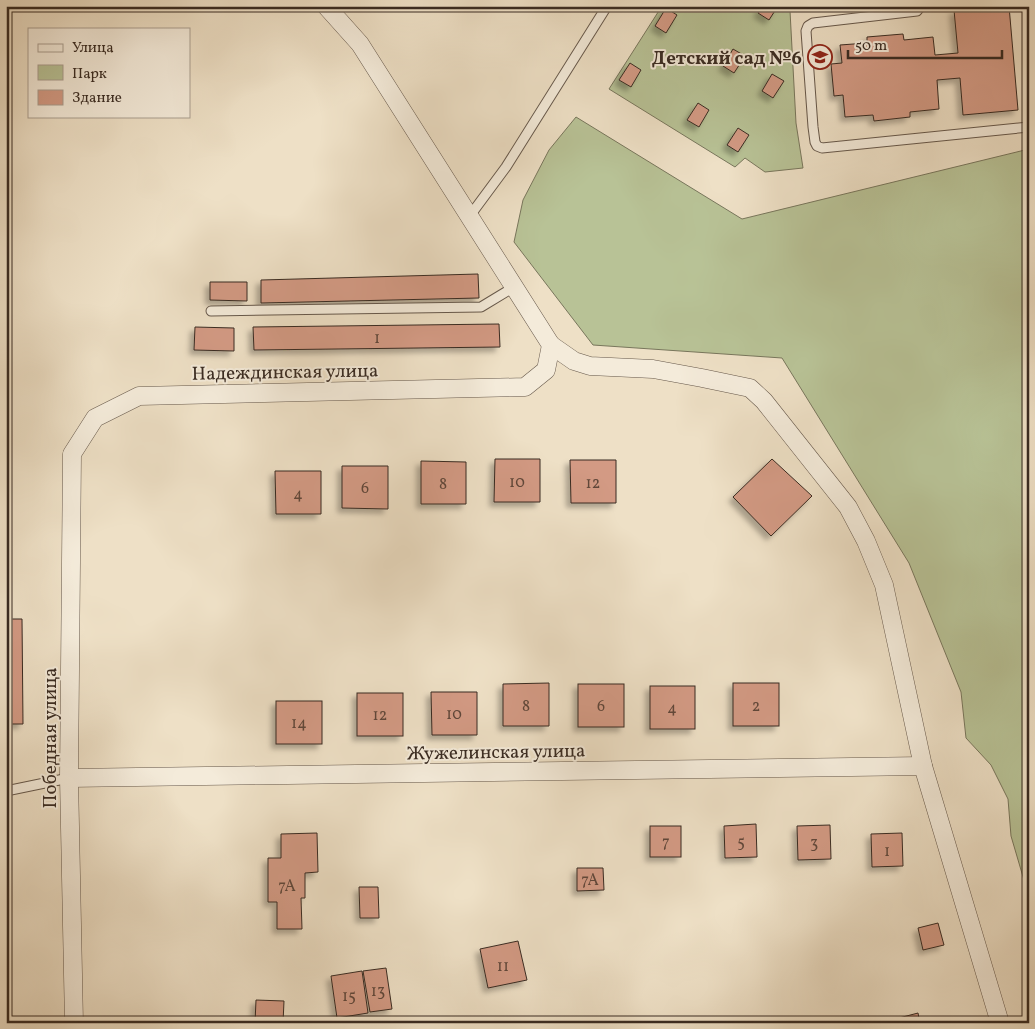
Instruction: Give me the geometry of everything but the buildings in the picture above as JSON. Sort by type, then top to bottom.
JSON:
[{"type":"street","points":[[326,6],[360,44],[550,345],[574,361],[590,366],[653,369],[750,388],[764,401],[848,507],[866,541],[884,585],[923,766],[1000,1023]]},
{"type":"street","name":"Надеждинская улица","points":[[72,454],[95,418],[139,396],[525,387],[546,370],[550,345]]},
{"type":"street","name":"Победная улица","points":[[72,454],[69,778],[74,1023]]},
{"type":"street","name":"Жужелинская улица","points":[[69,778],[923,766]]},
{"type":"lane","points":[[469,217],[506,167],[607,6]]},
{"type":"lane","points":[[921,6],[917,11],[812,23],[808,26],[806,31],[814,142],[817,146],[822,148],[1029,127]]},
{"type":"lane","points":[[211,311],[481,307],[514,287]]},
{"type":"lane","points":[[6,791],[69,778]]},
{"type":"green space","points":[[662,6],[835,6],[790,11],[796,123],[803,168],[765,172],[745,158],[735,167],[609,89]]},
{"type":"green space","points":[[576,117],[742,219],[1029,149],[1029,892],[1011,836],[1008,799],[991,765],[966,738],[961,692],[909,563],[782,358],[593,345],[514,242],[523,200],[549,150]]},
{"type":"place","name":"Детский сад №6","points":[[820,57]]}]
